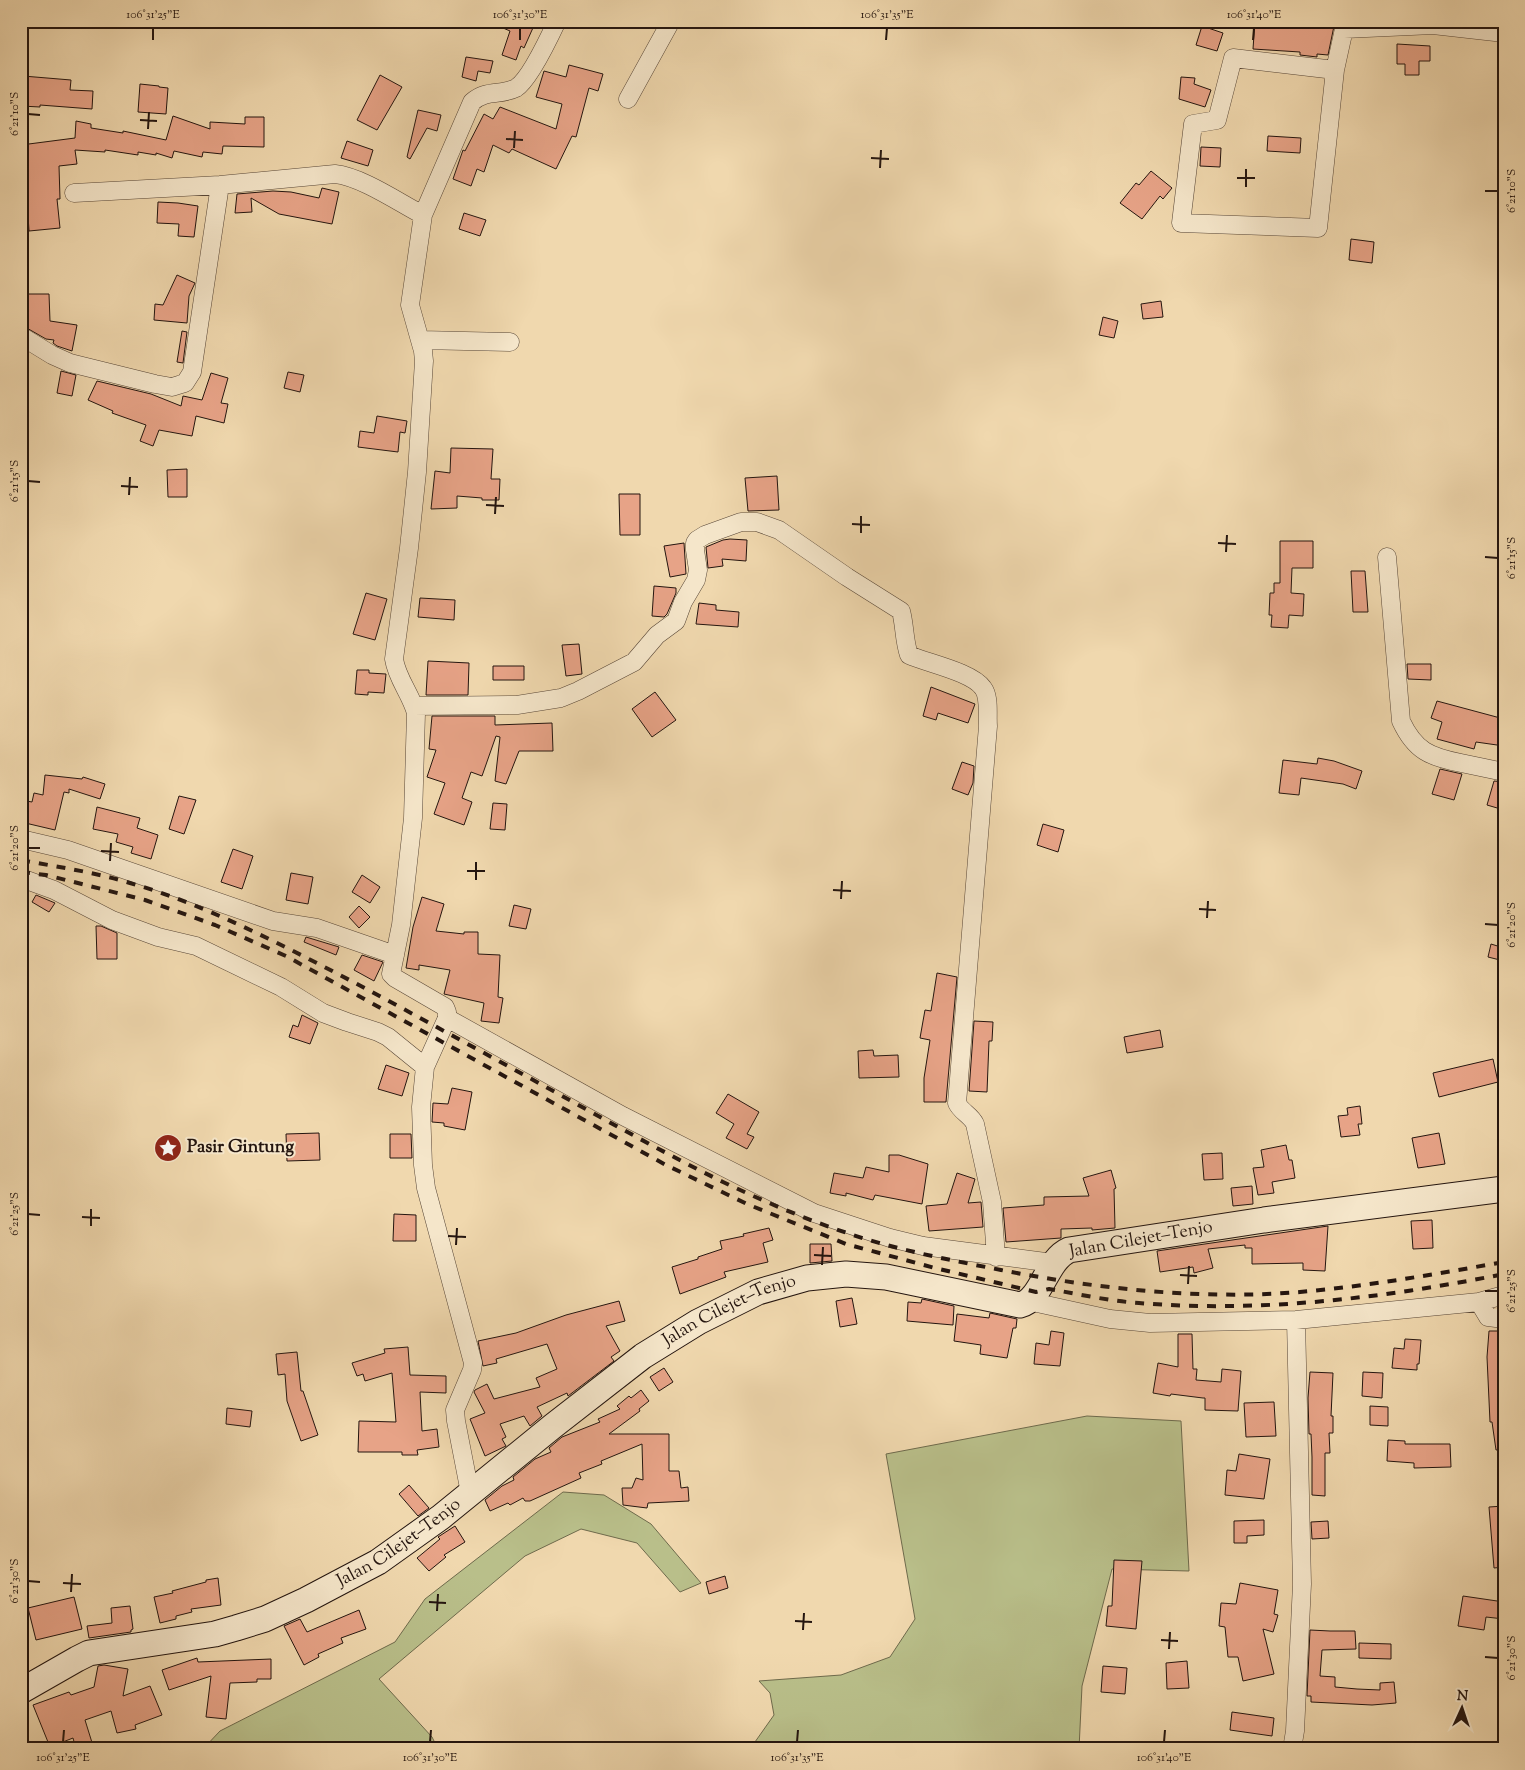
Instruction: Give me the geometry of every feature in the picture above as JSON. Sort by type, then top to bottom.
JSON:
[{"type":"main road","name":"Jalan Cilejet–Tenjo","points":[[21,1691],[76,1659],[90,1654],[215,1634],[265,1619],[306,1600],[378,1562],[440,1517],[643,1356],[698,1322],[758,1292],[807,1278],[846,1274],[886,1277],[1023,1304],[1028,1301],[1053,1263],[1064,1252],[1075,1249],[1264,1220],[1504,1189]]},
{"type":"street","points":[[470,1493],[455,1410],[472,1370],[473,1363],[426,1188],[422,1150],[421,1088],[424,1067],[447,1018],[447,1012],[444,1007],[391,974],[401,925],[413,818],[416,713],[397,672],[394,659],[417,472],[424,361],[424,351],[410,305],[423,216],[472,102],[478,96],[506,91],[516,87],[523,81],[544,48],[558,21]]},
{"type":"street","points":[[628,100],[671,21]]},
{"type":"street","points":[[1336,70],[1233,58],[1217,120],[1193,124],[1181,223],[1318,228],[1336,70],[1344,28],[1433,25],[1504,33]]},
{"type":"street","points":[[74,193],[220,185],[323,175],[345,175],[423,216]]},
{"type":"street","points":[[21,336],[52,355],[70,362],[155,384],[172,387],[185,383],[192,372],[220,185]]},
{"type":"street","points":[[420,340],[510,342]]},
{"type":"street","points":[[414,706],[517,705],[561,698],[634,662],[657,635],[676,621],[683,602],[696,580],[698,570],[695,543],[697,540],[705,535],[741,522],[757,522],[779,530],[901,612],[904,624],[905,646],[909,655],[942,665],[976,681],[984,688],[987,699],[988,726],[958,1103],[959,1107],[971,1116],[975,1124],[992,1202],[996,1257]]},
{"type":"street","points":[[1386,557],[1401,721],[1407,733],[1416,746],[1428,754],[1438,758],[1504,772]]},
{"type":"street","points":[[21,839],[68,850],[273,921],[317,928],[395,955]]},
{"type":"street","points":[[21,878],[54,890],[112,920],[158,937],[196,946],[281,987],[323,1013],[388,1037],[424,1067]]},
{"type":"street","points":[[447,1018],[623,1116],[814,1213],[922,1246],[1053,1263]]},
{"type":"street","points":[[1028,1301],[1092,1316],[1150,1323],[1296,1320],[1479,1302],[1504,1295]]},
{"type":"street","points":[[1479,1302],[1488,1317],[1504,1319]]},
{"type":"street","points":[[1292,1749],[1296,1723],[1302,1584],[1296,1320]]},
{"type":"green space","points":[[1087,1416],[1181,1421],[1189,1571],[1112,1569],[1082,1686],[1079,1749],[750,1749],[774,1715],[770,1693],[759,1681],[841,1675],[890,1657],[915,1619],[886,1454]]},
{"type":"green space","points":[[563,1492],[604,1495],[651,1524],[701,1583],[680,1592],[637,1543],[581,1529],[525,1556],[379,1679],[432,1737],[438,1749],[203,1749],[220,1731],[395,1642],[425,1599]]},
{"type":"building","points":[[487,21],[536,21],[524,48],[521,46],[516,60],[502,55],[510,31]]},
{"type":"building","points":[[1255,21],[1317,21],[1316,25],[1334,26],[1328,55],[1317,54],[1317,57],[1300,55],[1300,52],[1253,49]]},
{"type":"building","points":[[1202,26],[1223,33],[1217,51],[1196,45]]},
{"type":"building","points":[[1397,44],[1430,46],[1430,61],[1419,61],[1419,75],[1405,75],[1405,64],[1397,64]]},
{"type":"building","points":[[466,57],[493,61],[490,73],[478,71],[476,81],[462,77]]},
{"type":"building","points":[[569,65],[603,74],[598,91],[589,88],[576,137],[572,136],[556,169],[512,149],[509,153],[493,145],[484,172],[477,169],[471,186],[453,179],[463,150],[465,151],[484,114],[493,119],[500,107],[556,129],[562,104],[536,97],[544,71],[566,77]]},
{"type":"building","points":[[380,75],[402,87],[377,130],[357,120]]},
{"type":"building","points":[[23,76],[71,80],[70,90],[93,91],[92,109],[40,105],[40,107],[21,106]]},
{"type":"building","points":[[1181,77],[1195,78],[1194,84],[1211,90],[1205,107],[1179,99]]},
{"type":"building","points":[[140,84],[168,88],[166,114],[138,112]]},
{"type":"building","points":[[418,110],[441,115],[437,131],[427,128],[410,159],[407,157]]},
{"type":"building","points":[[173,116],[210,129],[210,122],[245,124],[245,117],[264,117],[264,147],[223,146],[222,154],[203,152],[202,157],[174,151],[172,158],[156,153],[156,155],[138,152],[138,155],[105,150],[105,152],[75,150],[77,164],[59,166],[60,199],[57,199],[60,228],[29,231],[27,200],[22,201],[21,199],[21,145],[75,138],[76,121],[91,124],[91,128],[123,133],[123,131],[166,140]]},
{"type":"building","points":[[1268,136],[1301,138],[1300,153],[1267,151]]},
{"type":"building","points":[[347,141],[373,150],[368,166],[341,158]]},
{"type":"building","points":[[1201,147],[1221,148],[1220,167],[1200,166]]},
{"type":"building","points":[[1151,171],[1172,188],[1163,199],[1160,196],[1142,219],[1120,203],[1136,183],[1139,185]]},
{"type":"building","points":[[322,188],[339,192],[332,224],[279,214],[251,198],[252,212],[235,213],[237,194],[273,191],[291,192],[319,198]]},
{"type":"building","points":[[158,202],[198,206],[194,237],[178,236],[179,224],[157,223]]},
{"type":"building","points":[[464,213],[486,220],[480,236],[459,229]]},
{"type":"building","points":[[1351,239],[1374,242],[1372,263],[1349,260]]},
{"type":"building","points":[[177,275],[195,283],[189,296],[187,323],[154,320],[155,304],[163,305]]},
{"type":"building","points":[[26,294],[49,294],[50,321],[77,325],[72,351],[57,346],[53,343],[54,340],[46,339],[25,327]]},
{"type":"building","points":[[1161,301],[1163,317],[1143,319],[1141,304]]},
{"type":"building","points":[[1103,317],[1118,321],[1114,338],[1099,335]]},
{"type":"building","points":[[182,331],[187,332],[183,363],[177,362]]},
{"type":"building","points":[[61,371],[76,375],[72,396],[57,393]]},
{"type":"building","points":[[288,372],[304,375],[300,392],[284,388]]},
{"type":"building","points":[[211,373],[228,378],[221,403],[228,404],[224,423],[196,416],[192,436],[159,430],[153,446],[140,441],[146,425],[112,413],[113,411],[88,400],[97,381],[151,394],[181,406],[183,396],[202,400]]},
{"type":"building","points":[[377,416],[407,421],[405,433],[400,432],[398,452],[358,447],[360,431],[374,433]]},
{"type":"building","points":[[451,448],[493,449],[491,479],[500,479],[499,500],[482,500],[482,498],[457,496],[457,508],[431,509],[435,471],[450,473]]},
{"type":"building","points":[[187,469],[187,497],[168,497],[167,470]]},
{"type":"building","points":[[777,476],[779,510],[748,511],[745,478]]},
{"type":"building","points":[[619,494],[640,494],[640,535],[620,535]]},
{"type":"building","points":[[730,539],[747,540],[746,561],[722,559],[723,566],[708,568],[706,547]]},
{"type":"building","points":[[1280,541],[1313,541],[1313,568],[1292,568],[1291,593],[1304,594],[1303,616],[1289,615],[1288,628],[1271,627],[1272,615],[1269,615],[1270,593],[1274,593],[1274,583],[1280,583]]},
{"type":"building","points":[[684,543],[686,574],[670,577],[664,546]]},
{"type":"building","points":[[1351,571],[1365,571],[1368,612],[1353,612]]},
{"type":"building","points":[[654,586],[676,588],[676,593],[664,617],[652,616]]},
{"type":"building","points":[[366,593],[387,599],[375,640],[353,634]]},
{"type":"building","points":[[420,598],[455,600],[454,620],[418,617]]},
{"type":"building","points":[[699,603],[716,605],[716,610],[739,612],[738,627],[696,624]]},
{"type":"building","points":[[579,644],[582,674],[566,676],[562,645]]},
{"type":"building","points":[[428,661],[469,663],[468,695],[426,695]]},
{"type":"building","points":[[1407,664],[1431,664],[1431,680],[1408,679]]},
{"type":"building","points":[[493,666],[524,666],[524,680],[493,680]]},
{"type":"building","points":[[357,670],[369,670],[369,673],[386,674],[384,693],[368,692],[368,695],[355,694]]},
{"type":"building","points":[[931,687],[975,704],[968,723],[938,713],[936,720],[923,716]]},
{"type":"building","points":[[655,692],[676,720],[652,737],[632,709]]},
{"type":"building","points":[[1437,701],[1504,719],[1504,746],[1476,742],[1474,749],[1437,739],[1442,722],[1431,718]]},
{"type":"building","points":[[432,716],[495,716],[495,725],[552,723],[553,751],[519,751],[506,784],[495,781],[500,737],[496,736],[482,776],[471,772],[462,798],[472,802],[464,825],[434,814],[445,783],[427,777],[436,750],[429,749]]},
{"type":"building","points":[[1318,758],[1334,761],[1362,771],[1356,789],[1343,784],[1301,778],[1299,795],[1279,793],[1283,760],[1317,764]]},
{"type":"building","points":[[962,762],[974,766],[973,783],[968,795],[952,789]]},
{"type":"building","points":[[1440,769],[1462,774],[1454,800],[1432,794]]},
{"type":"building","points":[[45,775],[82,779],[83,777],[105,784],[100,799],[69,789],[69,793],[64,792],[55,830],[21,822],[21,800],[32,802],[34,793],[43,795]]},
{"type":"building","points":[[1494,781],[1504,782],[1504,810],[1487,805]]},
{"type":"building","points":[[179,796],[196,800],[184,834],[169,829]]},
{"type":"building","points":[[493,803],[507,804],[505,830],[490,829]]},
{"type":"building","points":[[97,807],[140,818],[137,828],[158,835],[151,859],[131,853],[133,847],[116,842],[118,834],[93,829]]},
{"type":"building","points":[[1043,824],[1064,830],[1058,852],[1037,845]]},
{"type":"building","points":[[233,849],[253,856],[242,889],[221,882]]},
{"type":"building","points":[[291,873],[313,877],[308,904],[286,900]]},
{"type":"building","points":[[362,875],[380,887],[370,903],[352,892]]},
{"type":"building","points":[[36,895],[55,903],[49,912],[32,902]]},
{"type":"building","points":[[422,897],[444,904],[436,931],[464,934],[464,932],[478,932],[478,954],[500,955],[498,997],[503,998],[499,1023],[481,1021],[484,1003],[444,994],[450,970],[419,965],[419,970],[406,968],[413,927]]},
{"type":"building","points":[[514,905],[531,909],[526,929],[509,926]]},
{"type":"building","points":[[359,906],[370,917],[359,928],[349,917]]},
{"type":"building","points":[[96,926],[101,926],[117,933],[117,959],[97,959]]},
{"type":"building","points":[[306,937],[339,947],[336,955],[304,942]]},
{"type":"building","points":[[1491,944],[1504,948],[1504,961],[1488,957]]},
{"type":"building","points":[[362,955],[383,962],[374,981],[354,970]]},
{"type":"building","points":[[937,973],[957,977],[946,1102],[924,1102],[924,1078],[930,1040],[920,1038],[925,1010],[931,1011]]},
{"type":"building","points":[[302,1015],[318,1023],[310,1044],[289,1037],[293,1025],[298,1027]]},
{"type":"building","points":[[974,1021],[993,1022],[992,1041],[989,1041],[987,1092],[969,1091]]},
{"type":"building","points":[[1160,1030],[1163,1047],[1127,1053],[1124,1037]]},
{"type":"building","points":[[873,1050],[874,1056],[898,1055],[899,1077],[859,1078],[858,1051]]},
{"type":"building","points":[[1493,1059],[1498,1082],[1439,1097],[1433,1073]]},
{"type":"building","points":[[386,1065],[409,1073],[402,1096],[378,1089]]},
{"type":"building","points":[[452,1088],[472,1092],[465,1130],[444,1126],[444,1123],[432,1122],[433,1103],[448,1104]]},
{"type":"building","points":[[728,1094],[759,1112],[747,1134],[754,1137],[747,1149],[726,1138],[734,1124],[716,1113]]},
{"type":"building","points":[[1360,1106],[1362,1124],[1358,1124],[1360,1135],[1341,1137],[1338,1116],[1348,1115],[1347,1108]]},
{"type":"building","points":[[319,1133],[320,1160],[287,1161],[286,1134]]},
{"type":"building","points":[[1439,1133],[1445,1164],[1418,1168],[1412,1138]]},
{"type":"building","points":[[390,1134],[411,1134],[412,1158],[390,1158]]},
{"type":"building","points":[[1286,1145],[1289,1160],[1292,1160],[1295,1178],[1272,1182],[1274,1193],[1258,1195],[1253,1168],[1264,1167],[1261,1150]]},
{"type":"building","points":[[1222,1153],[1223,1179],[1204,1180],[1202,1154]]},
{"type":"building","points":[[889,1155],[899,1155],[928,1164],[922,1204],[875,1195],[873,1200],[846,1193],[846,1196],[830,1193],[834,1173],[863,1178],[866,1167],[889,1172]]},
{"type":"building","points":[[1111,1170],[1116,1188],[1114,1189],[1115,1228],[1092,1230],[1092,1228],[1061,1229],[1061,1238],[1006,1242],[1003,1208],[1044,1205],[1044,1197],[1089,1196],[1083,1178]]},
{"type":"building","points":[[957,1173],[975,1179],[968,1203],[981,1202],[983,1227],[929,1231],[926,1206],[947,1204]]},
{"type":"building","points":[[1252,1186],[1253,1204],[1233,1206],[1231,1188]]},
{"type":"building","points":[[394,1214],[416,1215],[416,1241],[393,1241]]},
{"type":"building","points":[[1432,1220],[1433,1248],[1413,1249],[1411,1221]]},
{"type":"building","points":[[1328,1226],[1325,1271],[1303,1270],[1303,1263],[1252,1264],[1252,1248],[1245,1248],[1245,1245],[1208,1249],[1213,1268],[1194,1273],[1193,1267],[1160,1272],[1157,1251]]},
{"type":"building","points":[[769,1228],[773,1240],[763,1243],[768,1262],[724,1272],[726,1277],[680,1294],[672,1267],[722,1249],[720,1241]]},
{"type":"building","points":[[810,1244],[831,1244],[832,1261],[810,1263]]},
{"type":"building","points":[[852,1298],[857,1324],[840,1327],[836,1301]]},
{"type":"building","points":[[922,1299],[954,1306],[953,1325],[907,1321],[908,1302],[921,1303]]},
{"type":"building","points":[[619,1301],[625,1321],[606,1326],[620,1351],[611,1357],[614,1361],[568,1396],[567,1393],[537,1407],[542,1416],[530,1426],[524,1416],[500,1424],[506,1437],[502,1439],[506,1446],[485,1456],[470,1419],[485,1413],[474,1392],[475,1390],[487,1384],[494,1399],[540,1387],[536,1378],[557,1369],[547,1344],[496,1359],[497,1363],[483,1366],[478,1341],[516,1333],[566,1315]]},
{"type":"building","points":[[990,1313],[1017,1319],[1016,1328],[1013,1328],[1007,1358],[980,1354],[981,1345],[954,1341],[957,1314],[989,1318]]},
{"type":"building","points":[[1051,1331],[1064,1333],[1060,1366],[1034,1364],[1036,1343],[1049,1345]]},
{"type":"building","points":[[1489,1331],[1504,1331],[1504,1449],[1496,1450],[1492,1422],[1490,1422],[1487,1357]]},
{"type":"building","points":[[1178,1334],[1192,1334],[1193,1369],[1197,1369],[1196,1380],[1221,1382],[1222,1369],[1241,1371],[1238,1411],[1205,1410],[1205,1398],[1153,1393],[1158,1363],[1178,1367]]},
{"type":"building","points":[[1405,1339],[1421,1340],[1417,1370],[1392,1368],[1394,1348],[1404,1349]]},
{"type":"building","points":[[408,1347],[410,1375],[446,1376],[446,1393],[420,1392],[422,1431],[437,1429],[439,1447],[417,1450],[418,1455],[402,1455],[402,1452],[358,1452],[359,1421],[396,1422],[392,1373],[365,1381],[363,1374],[357,1376],[352,1363],[385,1353],[384,1349]]},
{"type":"building","points":[[297,1352],[301,1391],[303,1391],[318,1435],[301,1441],[287,1401],[285,1374],[278,1375],[276,1354]]},
{"type":"building","points":[[664,1368],[673,1382],[659,1391],[650,1377]]},
{"type":"building","points":[[1310,1372],[1333,1373],[1331,1416],[1333,1416],[1333,1433],[1329,1433],[1330,1453],[1325,1453],[1325,1496],[1312,1495],[1312,1457],[1308,1398]]},
{"type":"building","points":[[1363,1372],[1383,1373],[1382,1398],[1362,1396]]},
{"type":"building","points":[[641,1390],[649,1401],[639,1409],[640,1411],[609,1434],[669,1434],[669,1471],[679,1471],[681,1488],[688,1487],[689,1501],[648,1503],[647,1508],[623,1505],[622,1488],[632,1488],[636,1478],[643,1480],[642,1444],[601,1461],[602,1464],[579,1473],[581,1478],[530,1501],[525,1501],[523,1498],[510,1505],[508,1503],[490,1511],[485,1500],[502,1486],[514,1480],[513,1477],[535,1459],[551,1452],[549,1448],[562,1437],[600,1422],[598,1419],[620,1409],[617,1406],[629,1396],[631,1398]]},
{"type":"building","points":[[1274,1402],[1276,1436],[1246,1437],[1244,1403]]},
{"type":"building","points":[[1370,1406],[1388,1407],[1388,1426],[1370,1425]]},
{"type":"building","points":[[227,1408],[252,1411],[250,1427],[226,1424]]},
{"type":"building","points":[[1388,1440],[1405,1441],[1405,1444],[1450,1444],[1451,1467],[1414,1468],[1414,1463],[1387,1461]]},
{"type":"building","points":[[1239,1454],[1270,1459],[1264,1499],[1225,1495],[1227,1470],[1236,1471]]},
{"type":"building","points":[[409,1485],[429,1508],[418,1516],[399,1494]]},
{"type":"building","points":[[1504,1506],[1504,1567],[1494,1568],[1489,1507]]},
{"type":"building","points":[[1264,1520],[1264,1535],[1247,1536],[1247,1543],[1234,1543],[1234,1521]]},
{"type":"building","points":[[1328,1521],[1329,1538],[1312,1539],[1311,1522]]},
{"type":"building","points":[[455,1526],[465,1542],[444,1555],[446,1557],[429,1571],[417,1558],[440,1539],[438,1537]]},
{"type":"building","points":[[1114,1560],[1142,1561],[1136,1629],[1106,1626],[1108,1606],[1112,1606]]},
{"type":"building","points":[[725,1576],[728,1588],[709,1594],[706,1582]]},
{"type":"building","points":[[218,1578],[221,1605],[191,1609],[192,1612],[160,1623],[154,1597],[173,1593],[172,1591]]},
{"type":"building","points":[[1240,1583],[1278,1590],[1274,1614],[1278,1615],[1273,1632],[1263,1629],[1274,1674],[1243,1681],[1238,1657],[1228,1657],[1225,1627],[1219,1626],[1221,1603],[1236,1604]]},
{"type":"building","points":[[1463,1596],[1504,1602],[1504,1619],[1486,1617],[1484,1630],[1458,1626]]},
{"type":"building","points":[[74,1597],[82,1629],[36,1640],[28,1608]]},
{"type":"building","points":[[130,1606],[133,1629],[131,1632],[89,1638],[87,1626],[112,1623],[111,1608]]},
{"type":"building","points":[[359,1610],[366,1629],[341,1638],[343,1643],[318,1654],[319,1657],[304,1665],[284,1626],[300,1619],[307,1632]]},
{"type":"building","points":[[1310,1630],[1355,1631],[1356,1649],[1322,1650],[1320,1676],[1335,1677],[1335,1687],[1357,1689],[1380,1690],[1380,1683],[1394,1682],[1396,1703],[1372,1705],[1311,1702],[1311,1696],[1307,1696]]},
{"type":"building","points":[[1359,1643],[1391,1644],[1391,1659],[1359,1658]]},
{"type":"building","points":[[197,1658],[198,1662],[271,1659],[271,1679],[257,1679],[257,1682],[230,1683],[226,1719],[206,1717],[211,1676],[169,1690],[162,1670]]},
{"type":"building","points":[[1187,1661],[1189,1688],[1167,1689],[1166,1663]]},
{"type":"building","points":[[104,1665],[128,1669],[123,1696],[150,1686],[162,1715],[135,1725],[136,1729],[117,1733],[111,1711],[85,1720],[94,1749],[76,1749],[73,1738],[50,1747],[33,1705],[69,1692],[71,1695],[94,1687],[98,1666]]},
{"type":"building","points":[[1103,1666],[1127,1668],[1125,1694],[1101,1692]]},
{"type":"building","points":[[1232,1712],[1274,1718],[1272,1736],[1230,1730]]},
{"type":"railway","points":[[21,860],[116,879],[184,901],[211,912],[367,989],[723,1182],[816,1222],[885,1245],[1001,1270],[1075,1283],[1188,1294],[1226,1295],[1300,1292],[1402,1279],[1504,1262]]},
{"type":"railway","points":[[21,872],[46,875],[145,900],[215,925],[286,956],[666,1165],[747,1204],[846,1244],[1036,1292],[1049,1289],[1116,1301],[1185,1306],[1276,1305],[1322,1301],[1414,1290],[1504,1274]]},
{"type":"place","name":"Pasir Gintung","points":[[168,1148]]}]
